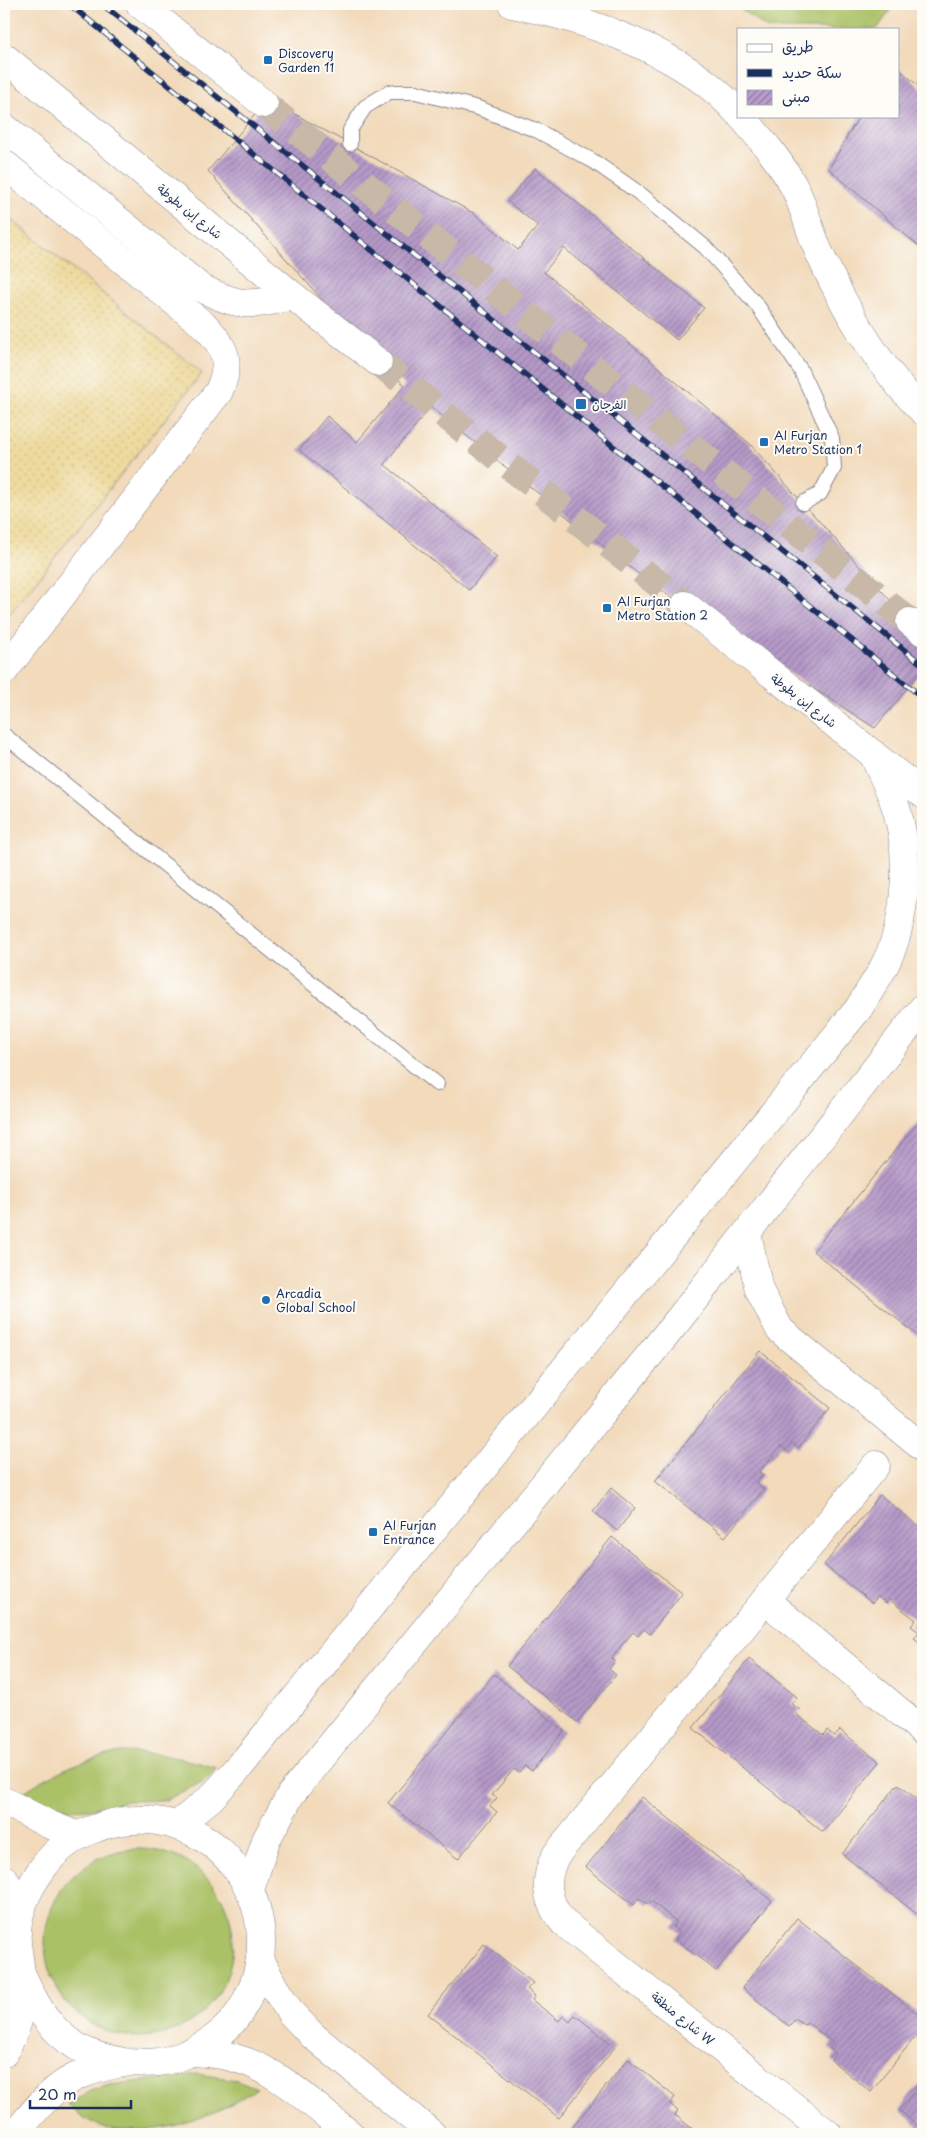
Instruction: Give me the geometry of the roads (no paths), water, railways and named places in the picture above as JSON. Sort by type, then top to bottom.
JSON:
[{"type":"street","points":[[140,4],[264,104]]},
{"type":"street","points":[[512,4],[568,18],[646,47],[692,73],[737,112]]},
{"type":"street","name":"شارع إبن بطوطة","points":[[4,58],[293,296],[378,362]]},
{"type":"street","points":[[743,118],[769,147],[796,192],[818,249],[844,303],[876,354],[914,402],[923,410]]},
{"type":"street","points":[[4,127],[201,288],[228,302],[257,305],[293,296]]},
{"type":"street","points":[[4,164],[206,328],[219,340],[226,357],[226,375],[219,391],[4,671]]},
{"type":"street","name":"شارع إبن بطوطة","points":[[685,605],[923,794]]},
{"type":"street","points":[[176,1826],[211,1798],[241,1765],[859,1008],[882,970],[898,929],[905,885],[903,840],[892,798],[873,754]]},
{"type":"street","points":[[250,1890],[266,1840],[291,1794],[673,1326],[923,1008]]},
{"type":"street","points":[[747,1233],[760,1290],[780,1330],[923,1448]]},
{"type":"street","points":[[876,1465],[765,1600],[923,1731]]},
{"type":"street","name":"شارع منطقة W","points":[[765,1600],[556,1855],[550,1867],[547,1880],[548,1894],[551,1905],[564,1924],[828,2134]]},
{"type":"street","points":[[4,1801],[48,1824],[79,1836]]},
{"type":"street","points":[[4,2053],[18,2023],[22,2001],[17,1940],[22,1908],[30,1886],[44,1866],[60,1849],[79,1836],[102,1826],[127,1821],[152,1821],[176,1826],[199,1836],[220,1850],[237,1869],[250,1890],[258,1912],[260,1928],[260,1959],[253,1988],[238,2014],[217,2036],[192,2052],[159,2062],[125,2063],[78,2076],[59,2086],[42,2102],[15,2134]]},
{"type":"street","points":[[4,1879],[22,1908]]},
{"type":"street","points":[[260,1959],[282,2000],[312,2035],[432,2134]]},
{"type":"street","points":[[21,1973],[36,2006],[59,2034],[89,2053],[125,2063]]},
{"type":"street","points":[[192,2052],[238,2059],[260,2068],[280,2080],[350,2134]]},
{"type":"lane","points":[[350,144],[350,130],[365,106],[389,92],[416,92],[478,108],[538,131],[593,161],[639,193],[705,247],[757,305],[800,369],[832,438],[834,468],[820,494],[803,503]]},
{"type":"lane","points":[[4,734],[436,1084]]},
{"type":"tunnel","points":[[264,104],[910,622]]},
{"type":"tunnel","points":[[378,362],[685,605]]},
{"type":"railway","points":[[69,4],[923,698]]},
{"type":"railway","points":[[102,4],[923,665]]},
{"type":"place","name":"Discovery Garden 11","points":[[268,60]]},
{"type":"place","name":"الفرجان","points":[[581,404]]},
{"type":"place","name":"Al Furjan Metro Station 1","points":[[764,442]]},
{"type":"place","name":"Al Furjan Metro Station 2","points":[[607,608]]},
{"type":"place","name":"Arcadia Global School","points":[[266,1300]]},
{"type":"place","name":"Al Furjan Entrance","points":[[373,1532]]}]
